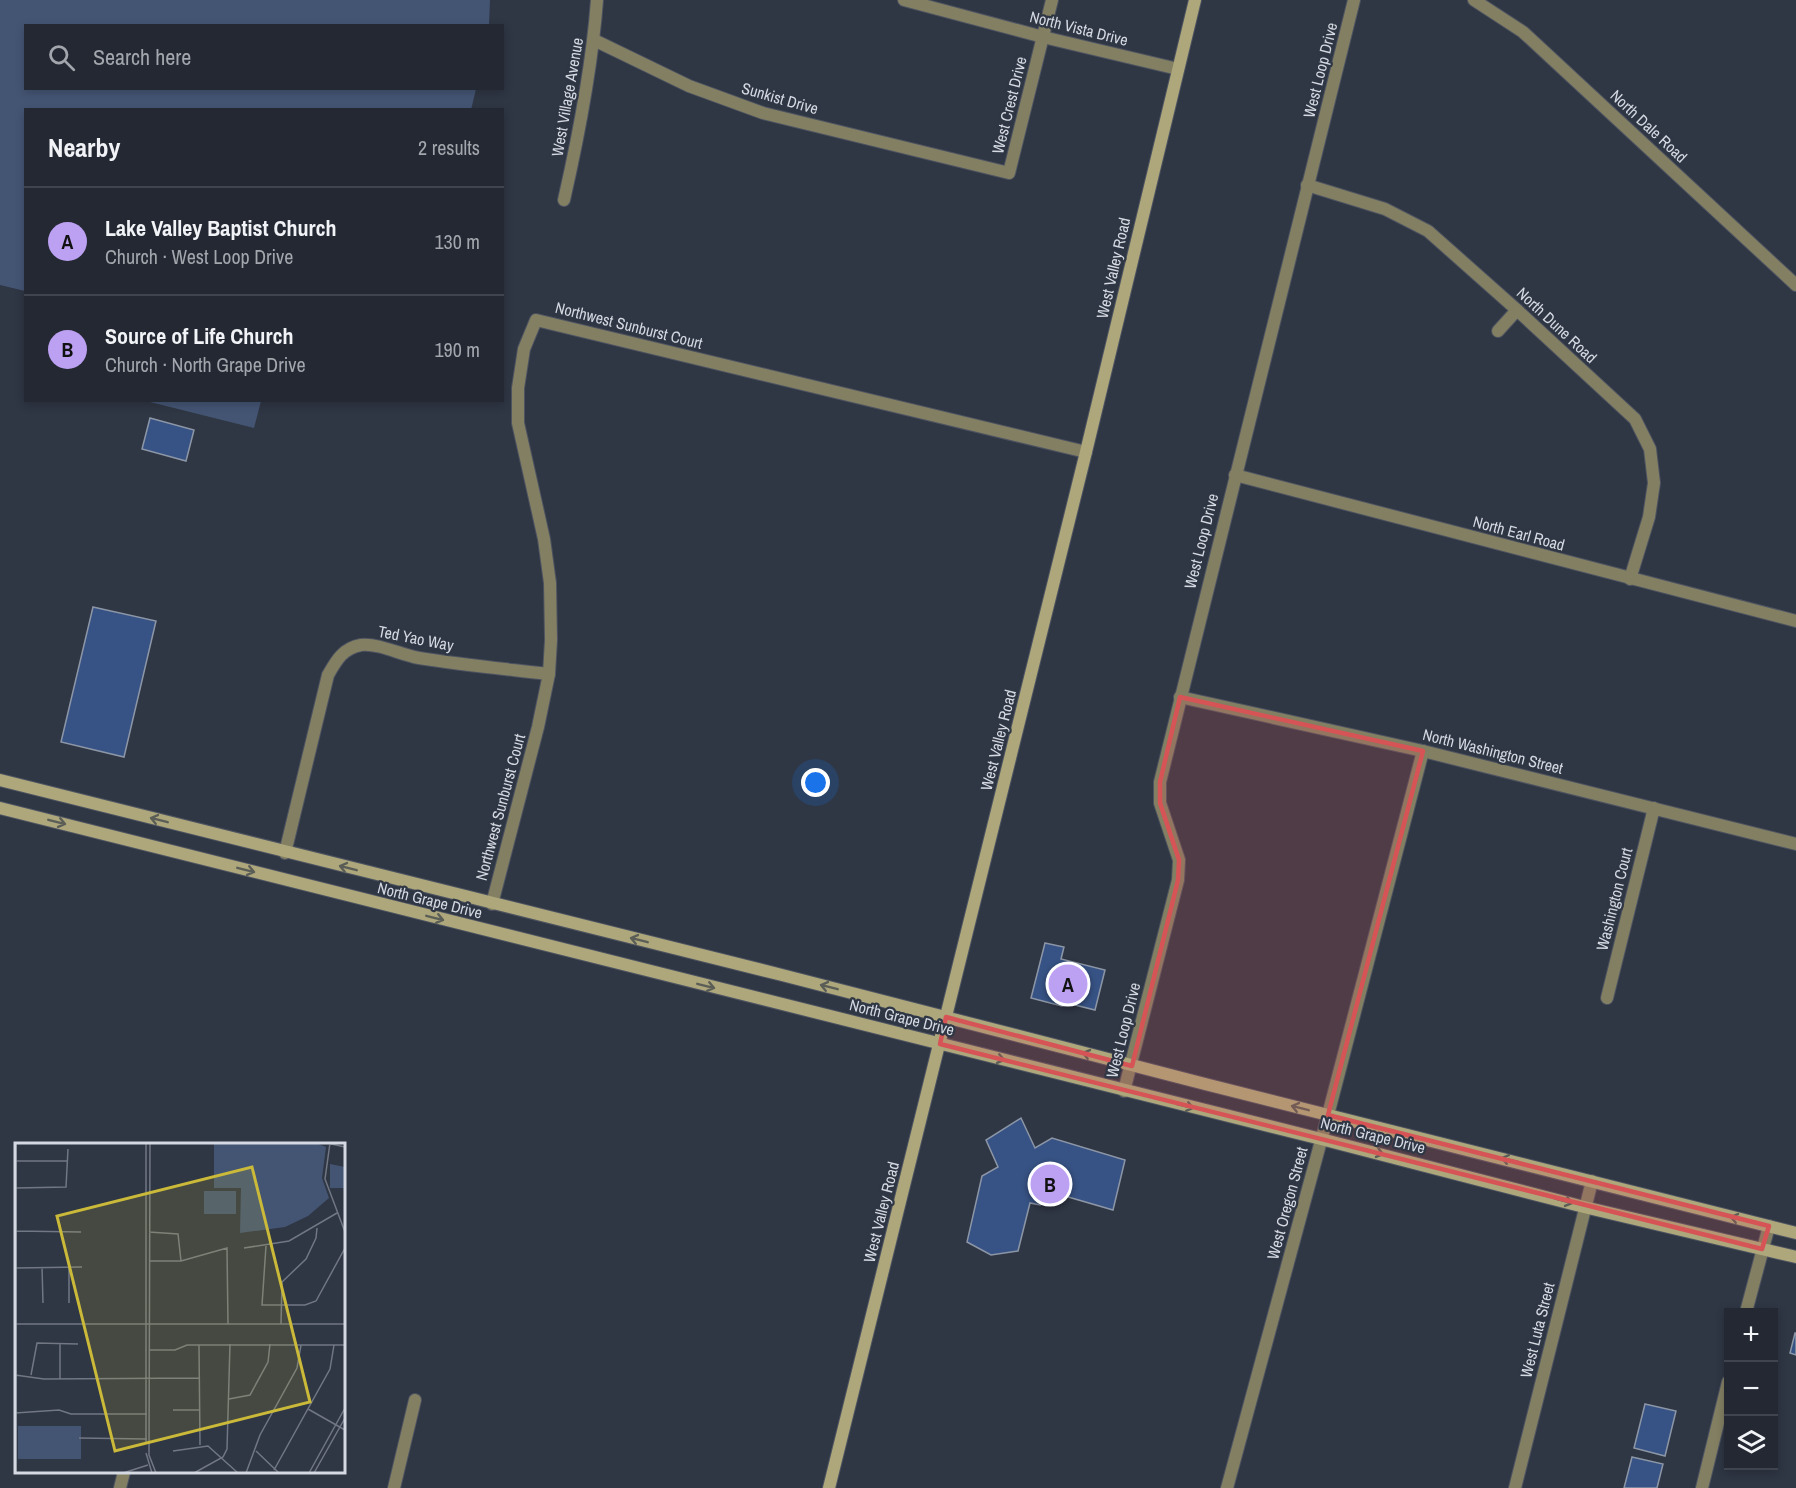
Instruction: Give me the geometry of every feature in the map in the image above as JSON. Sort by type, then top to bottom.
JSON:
[{"type":"main road","name":"West Valley Road","points":[[829,1488],[1086,452],[1195,0]]},
{"type":"main road","name":"North Grape Drive","points":[[0,780],[1796,1233]]},
{"type":"main road","name":"North Grape Drive","points":[[0,808],[1124,1091],[1321,1138],[1584,1207],[1796,1257]]},
{"type":"street","name":"West Village Avenue","points":[[564,200],[582,120],[594,40],[597,0]]},
{"type":"street","name":"North Vista Drive","points":[[904,0],[1043,37],[1178,69]]},
{"type":"street","name":"West Crest Drive","points":[[964,163],[1013,178],[1052,0]]},
{"type":"street","name":"West Loop Drive","points":[[1124,1091],[1178,880],[1179,860],[1160,803],[1160,782],[1354,0]]},
{"type":"street","name":"North Dale Road","points":[[1474,0],[1523,32],[1796,285]]},
{"type":"street","name":"Sunkist Drive","points":[[594,40],[689,86],[763,113],[964,163]]},
{"type":"street","name":"North Dune Road","points":[[1307,185],[1385,209],[1428,231],[1635,419],[1650,449],[1654,483],[1649,517],[1630,579]]},
{"type":"street","points":[[1498,332],[1517,310]]},
{"type":"street","name":"Northwest Sunburst Court","points":[[492,904],[538,727],[549,674],[550,583],[544,538],[519,423],[518,388],[524,349],[536,320],[1086,452]]},
{"type":"street","name":"North Earl Road","points":[[1235,475],[1796,621]]},
{"type":"street","name":"Ted Yao Way","points":[[285,853],[328,675],[339,651],[362,645],[375,646],[417,658],[549,674]]},
{"type":"street","name":"North Washington Street","points":[[1180,697],[1423,751],[1796,844]]},
{"type":"street","name":"West Oregon Street","points":[[1227,1488],[1423,751]]},
{"type":"street","name":"Washington Court","points":[[1607,998],[1654,808]]},
{"type":"street","name":"West Luta Street","points":[[1515,1488],[1592,1181]]},
{"type":"street","points":[[1747,1308],[1769,1226]]},
{"type":"street","points":[[1702,1488],[1724,1398]]},
{"type":"street","points":[[394,1488],[416,1400]]},
{"type":"street","points":[[120,1488],[124,1473]]},
{"type":"highlighted area","points":[[1180,697],[1423,751],[1328,1115],[1769,1226],[1762,1249],[940,1044],[946,1017],[1132,1066],[1178,880],[1179,860],[1160,803],[1160,782]]},
{"type":"shaded area","points":[[0,0],[490,0],[489,24],[24,24],[24,90],[476,90],[471,108],[24,108],[24,291],[0,285]]},
{"type":"shaded area","points":[[150,402],[261,402],[254,428]]},
{"type":"building","points":[[150,418],[194,430],[186,461],[142,449]]},
{"type":"building","points":[[93,607],[156,621],[124,757],[61,742]]},
{"type":"building","points":[[1045,943],[1064,947],[1061,959],[1105,970],[1095,1010],[1063,1002],[1062,1006],[1031,998]]},
{"type":"building","points":[[1021,1118],[1035,1148],[1052,1138],[1125,1160],[1113,1210],[1051,1192],[1049,1199],[1040,1205],[1030,1203],[1018,1251],[991,1255],[967,1242],[982,1176],[998,1167],[986,1140]]},
{"type":"building","points":[[1796,1333],[1796,1355],[1790,1353]]},
{"type":"building","points":[[1645,1404],[1676,1411],[1665,1456],[1634,1448]]},
{"type":"building","points":[[1632,1457],[1663,1464],[1657,1488],[1624,1488]]},
{"type":"place","name":"Lake Valley Baptist Church","points":[[1068,984]]},
{"type":"place","name":"Source of Life Church","points":[[1050,1184]]}]
